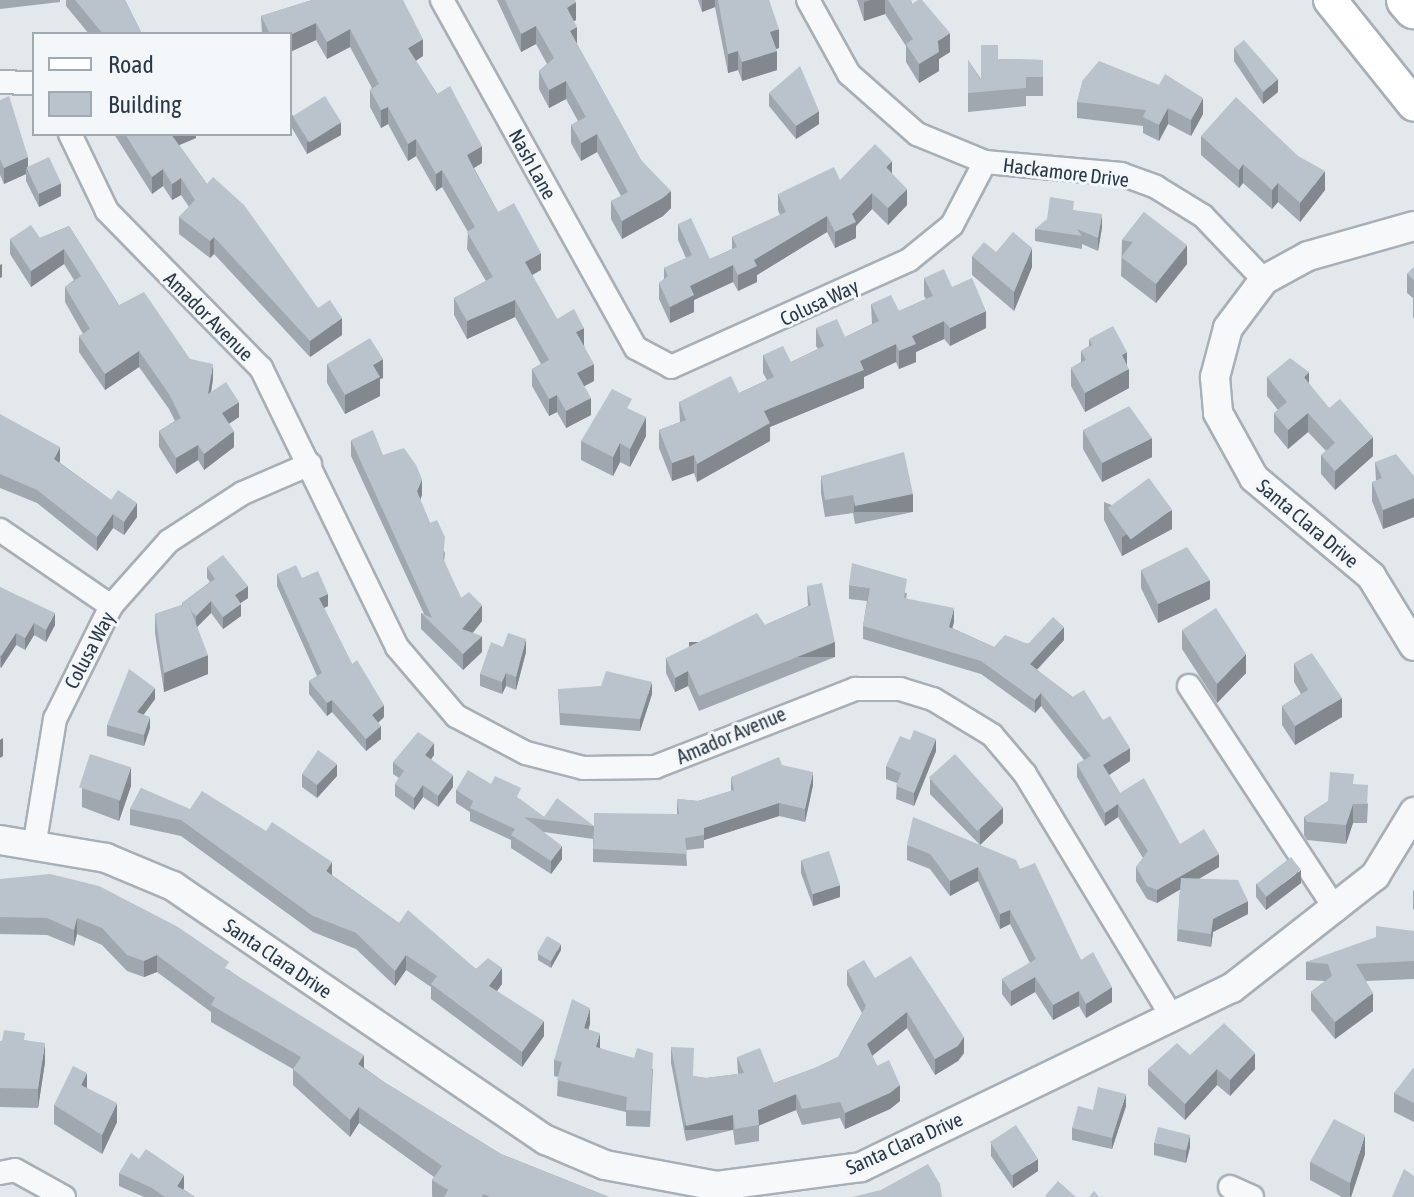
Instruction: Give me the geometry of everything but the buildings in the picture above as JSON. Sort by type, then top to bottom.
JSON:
[{"type":"highway","points":[[1407,0],[1414,8]]},
{"type":"main road","points":[[1330,0],[1414,105]]},
{"type":"street","name":"Nash Lane","points":[[442,0],[624,329]]},
{"type":"street","name":"Hackamore Drive","points":[[808,0],[829,46],[879,107],[917,134],[985,162],[1121,174],[1156,187],[1203,216],[1264,280]]},
{"type":"street","points":[[0,82],[32,83]]},
{"type":"street","name":"Amador Avenue","points":[[71,136],[107,211],[261,368],[397,647],[456,716],[526,753],[583,768],[655,767],[855,689],[900,689],[933,699],[992,735],[1025,774],[1172,1017]]},
{"type":"street","name":"Colusa Way","points":[[624,329],[649,360],[671,367],[696,359],[931,245],[967,204],[985,162]]},
{"type":"street","name":"Santa Clara Drive","points":[[1414,226],[1308,256],[1264,280],[1242,302],[1218,355],[1218,413],[1231,447],[1254,478],[1371,576],[1414,646]]},
{"type":"street","name":"Colusa Way","points":[[35,841],[55,719],[111,606],[169,541],[243,493],[310,464]]},
{"type":"street","points":[[0,530],[111,606]]},
{"type":"street","points":[[1189,686],[1336,910]]},
{"type":"street","name":"Santa Clara Drive","points":[[0,840],[35,841],[173,886],[546,1140],[664,1181],[717,1186],[861,1167],[1232,988],[1336,910],[1375,876],[1414,812]]},
{"type":"street","points":[[8,1172],[64,1197]]},
{"type":"street","points":[[1230,1187],[1252,1197]]}]
